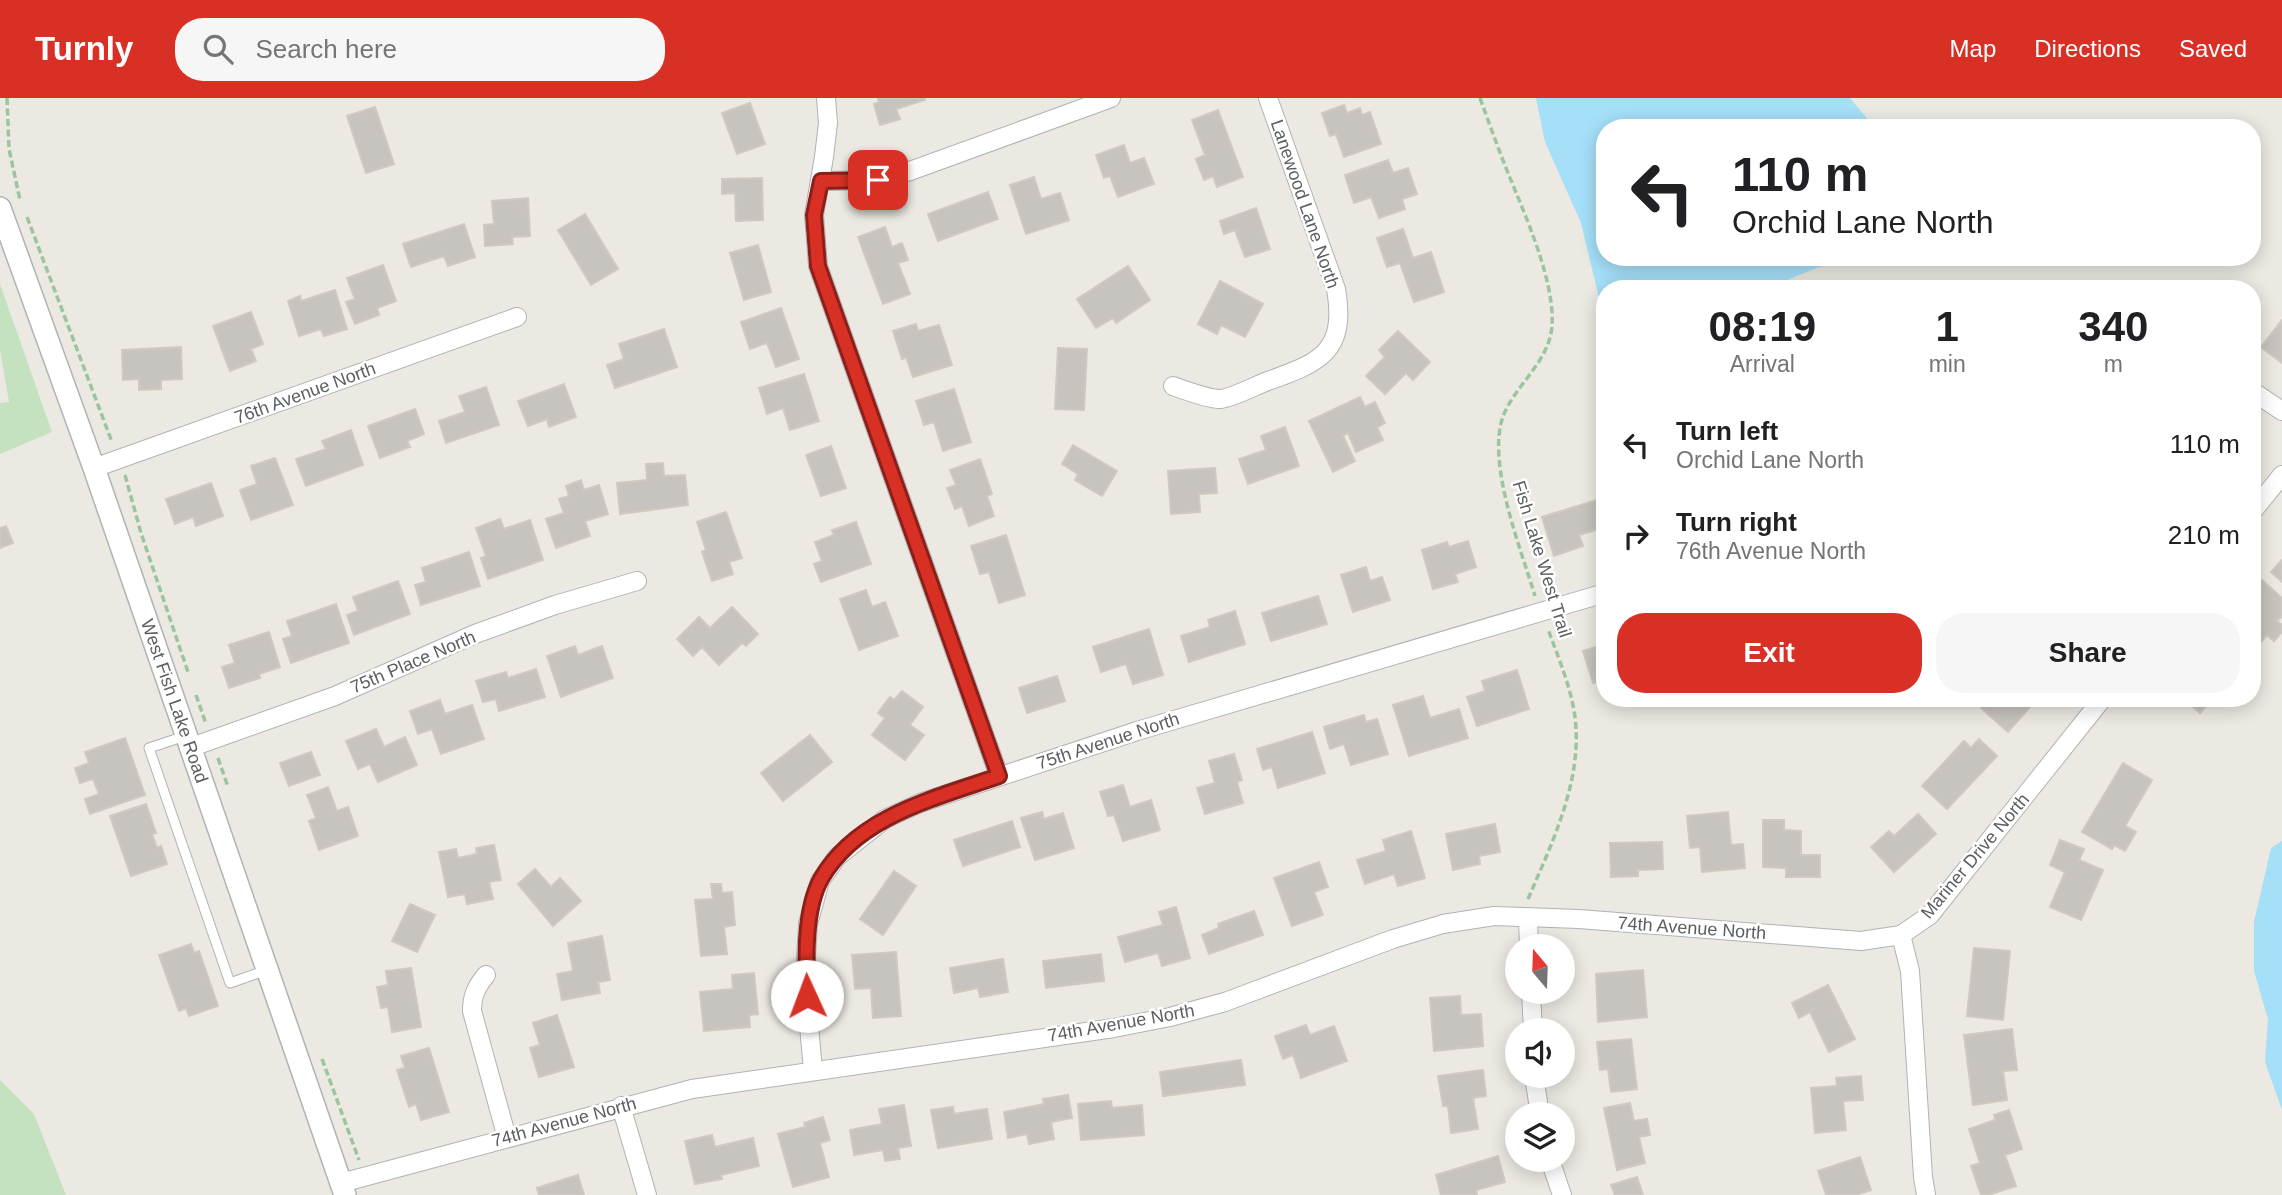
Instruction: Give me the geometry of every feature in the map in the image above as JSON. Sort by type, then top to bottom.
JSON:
[{"type":"street","points":[[826,98],[828,123],[814,215],[818,266],[999,776]]},
{"type":"street","points":[[821,181],[851,182],[889,177],[1111,98]]},
{"type":"street","name":"Lanewood Lane North","points":[[1172,386],[1219,399],[1306,368],[1325,354],[1336,335],[1340,313],[1336,289],[1268,98]]},
{"type":"street","name":"West Fish Lake Road","points":[[0,208],[94,468],[343,1189]]},
{"type":"street","name":"76th Avenue North","points":[[94,468],[517,317]]},
{"type":"street","points":[[2261,397],[2282,411]]},
{"type":"street","points":[[2261,501],[2282,475]]},
{"type":"street","name":"75th Place North","points":[[187,742],[212,740],[335,696],[475,634],[555,605],[638,581]]},
{"type":"street","name":"75th Avenue North","points":[[813,1070],[806,958],[808,924],[820,881],[837,857],[885,819],[920,803],[1137,731],[1596,596]]},
{"type":"street","name":"Mariner Drive North","points":[[1901,935],[1930,915],[2096,707]]},
{"type":"street","name":"74th Avenue North","points":[[343,1189],[365,1176],[692,1088],[1114,1028],[1170,1017],[1225,1003],[1393,939],[1443,924],[1494,916],[1579,919],[1861,941],[1901,935]]},
{"type":"street","points":[[1528,919],[1529,934]]},
{"type":"street","points":[[1901,935],[1910,971],[1926,1195]]},
{"type":"street","points":[[486,975],[472,997],[472,1010],[507,1138]]},
{"type":"street","points":[[621,1106],[648,1195]]},
{"type":"street","points":[[1554,1172],[1562,1195]]},
{"type":"lane","points":[[187,742],[149,748],[225,970],[230,983],[267,970]]},
{"type":"path","points":[[7,98],[9,149],[20,198],[119,459],[141,533],[231,796]]},
{"type":"path","name":"Fish Lake West Trail","points":[[1480,98],[1543,267],[1552,316],[1550,340],[1543,355],[1504,413],[1499,433],[1498,455],[1510,515],[1575,716],[1576,738],[1571,782],[1555,836],[1528,901],[1528,919]]},
{"type":"path","points":[[321,1059],[365,1176]]},
{"type":"green space","points":[[0,284],[52,432],[0,454],[0,403],[9,402],[0,350]]},
{"type":"green space","points":[[0,1080],[34,1114],[66,1195],[0,1195]]},
{"type":"water","points":[[1536,98],[1850,98],[1868,119],[1596,119],[1596,266],[1826,266],[1787,280],[1596,280],[1596,285],[1581,223],[1545,142]]},
{"type":"water","points":[[2282,841],[2282,1110],[2265,1062],[2268,1019],[2254,971],[2254,922],[2271,848]]},
{"type":"building","points":[[878,98],[925,100],[896,109],[900,119],[880,125],[874,104],[879,102]]},
{"type":"building","points":[[750,103],[765,144],[737,154],[722,113]]},
{"type":"building","points":[[1344,105],[1347,113],[1360,108],[1362,115],[1370,112],[1381,144],[1344,157],[1336,134],[1330,136],[1322,113]]},
{"type":"building","points":[[375,107],[394,164],[366,173],[347,116]]},
{"type":"building","points":[[1218,110],[1243,177],[1217,187],[1213,176],[1204,180],[1196,159],[1205,155],[1192,120]]},
{"type":"building","points":[[1124,145],[1130,163],[1144,158],[1154,184],[1118,197],[1110,176],[1104,178],[1096,155]]},
{"type":"building","points":[[1388,160],[1393,173],[1408,168],[1417,194],[1402,199],[1405,209],[1379,218],[1371,197],[1354,203],[1345,175]]},
{"type":"building","points":[[1034,177],[1041,199],[1060,193],[1069,220],[1026,234],[1010,185]]},
{"type":"building","points":[[762,178],[763,220],[736,221],[735,193],[722,194],[722,179]]},
{"type":"building","points":[[988,192],[998,219],[938,241],[928,214]]},
{"type":"building","points":[[528,198],[530,236],[512,237],[513,244],[485,246],[484,225],[494,224],[492,201]]},
{"type":"building","points":[[1256,208],[1270,249],[1245,257],[1235,230],[1224,234],[1220,221]]},
{"type":"building","points":[[585,214],[618,269],[591,285],[558,230]]},
{"type":"building","points":[[464,224],[475,257],[448,266],[444,256],[411,267],[403,244]]},
{"type":"building","points":[[885,227],[892,247],[902,243],[908,260],[898,263],[910,294],[883,304],[858,237]]},
{"type":"building","points":[[1403,229],[1413,258],[1431,252],[1444,292],[1414,302],[1400,263],[1387,267],[1377,238]]},
{"type":"building","points":[[758,245],[771,292],[744,300],[730,253]]},
{"type":"building","points":[[383,265],[396,301],[377,308],[379,315],[355,324],[346,302],[355,299],[347,278]]},
{"type":"building","points":[[1128,266],[1150,300],[1116,323],[1113,318],[1096,328],[1077,299]]},
{"type":"building","points":[[1220,281],[1263,304],[1245,337],[1221,325],[1217,334],[1198,324]]},
{"type":"building","points":[[335,290],[347,329],[324,336],[321,329],[299,336],[288,301],[300,296],[301,301]]},
{"type":"building","points":[[781,308],[799,359],[776,367],[767,343],[750,349],[741,322]]},
{"type":"building","points":[[251,312],[263,344],[251,349],[256,361],[230,371],[213,326]]},
{"type":"building","points":[[2282,320],[2282,363],[2261,347]]},
{"type":"building","points":[[916,324],[918,331],[939,325],[952,365],[913,377],[906,357],[902,359],[893,331]]},
{"type":"building","points":[[664,329],[677,367],[615,388],[607,365],[624,359],[619,344]]},
{"type":"building","points":[[1398,331],[1430,362],[1413,380],[1406,373],[1385,394],[1366,376],[1385,357],[1379,350]]},
{"type":"building","points":[[181,347],[182,379],[161,380],[161,389],[139,390],[139,379],[123,380],[122,350]]},
{"type":"building","points":[[1058,348],[1087,349],[1084,410],[1055,409]]},
{"type":"building","points":[[804,374],[819,421],[790,430],[783,408],[767,414],[759,388]]},
{"type":"building","points":[[564,384],[576,417],[549,427],[547,419],[528,426],[518,401]]},
{"type":"building","points":[[486,387],[499,425],[446,443],[439,421],[465,412],[459,396]]},
{"type":"building","points":[[954,389],[971,442],[943,451],[934,422],[924,425],[916,401]]},
{"type":"building","points":[[1360,397],[1365,407],[1375,402],[1385,423],[1377,427],[1383,440],[1356,452],[1348,433],[1343,436],[1355,461],[1333,472],[1309,421]]},
{"type":"building","points":[[415,409],[424,434],[407,441],[410,447],[380,458],[368,426]]},
{"type":"building","points":[[1285,427],[1299,466],[1248,484],[1239,459],[1266,450],[1261,436]]},
{"type":"building","points":[[351,430],[363,465],[306,486],[296,459],[326,449],[322,441]]},
{"type":"building","points":[[1073,445],[1117,471],[1102,496],[1075,480],[1078,474],[1062,464]]},
{"type":"building","points":[[831,446],[846,488],[821,496],[806,455]]},
{"type":"building","points":[[275,458],[293,505],[251,520],[240,490],[257,484],[251,466]]},
{"type":"building","points":[[980,459],[992,494],[987,496],[994,516],[969,526],[962,506],[955,509],[947,488],[956,485],[950,470]]},
{"type":"building","points":[[663,463],[664,476],[685,475],[688,505],[620,514],[617,483],[647,480],[646,464]]},
{"type":"building","points":[[1215,468],[1217,493],[1199,494],[1200,512],[1171,514],[1168,471]]},
{"type":"building","points":[[581,480],[584,490],[599,485],[608,514],[585,521],[590,536],[556,548],[546,519],[564,513],[559,499],[569,496],[566,486]]},
{"type":"building","points":[[211,483],[223,516],[196,526],[193,517],[175,524],[166,499]]},
{"type":"building","points":[[1596,500],[1596,530],[1579,535],[1583,546],[1554,556],[1542,517]]},
{"type":"building","points":[[726,512],[742,558],[729,562],[733,574],[712,581],[702,552],[706,550],[697,522]]},
{"type":"building","points":[[500,519],[504,529],[530,520],[543,560],[488,579],[481,558],[486,556],[476,528]]},
{"type":"building","points":[[856,522],[871,564],[821,582],[814,564],[822,561],[815,542],[834,535],[832,530]]},
{"type":"building","points":[[6,526],[13,543],[0,548],[0,528]]},
{"type":"building","points":[[1006,535],[1025,595],[999,603],[989,572],[980,574],[971,546]]},
{"type":"building","points":[[1468,541],[1476,567],[1455,574],[1458,582],[1433,589],[1422,550],[1447,542],[1449,547]]},
{"type":"building","points":[[469,552],[480,586],[421,605],[415,585],[426,582],[422,568]]},
{"type":"building","points":[[2282,560],[2282,582],[2271,572]]},
{"type":"building","points":[[1366,567],[1370,581],[1382,577],[1390,600],[1353,612],[1341,575]]},
{"type":"building","points":[[398,581],[410,614],[354,635],[347,615],[358,611],[353,597]]},
{"type":"building","points":[[2261,581],[2282,598],[2282,616],[2277,621],[2282,625],[2282,632],[2274,641],[2267,635],[2261,642]]},
{"type":"building","points":[[866,590],[872,607],[885,602],[898,636],[859,650],[840,599]]},
{"type":"building","points":[[1318,596],[1327,624],[1271,641],[1262,613]]},
{"type":"building","points":[[336,604],[349,643],[291,663],[283,639],[292,636],[287,621]]},
{"type":"building","points":[[732,607],[758,634],[746,646],[742,643],[719,665],[702,647],[693,656],[677,639],[699,617],[710,628]]},
{"type":"building","points":[[1235,611],[1245,644],[1189,662],[1181,636],[1210,627],[1208,620]]},
{"type":"building","points":[[1149,629],[1163,675],[1133,684],[1126,664],[1101,672],[1093,647]]},
{"type":"building","points":[[269,632],[280,667],[259,674],[260,678],[229,688],[222,667],[235,663],[229,645]]},
{"type":"building","points":[[575,646],[578,655],[602,646],[613,678],[561,697],[547,656]]},
{"type":"building","points":[[1596,647],[1596,682],[1593,683],[1583,651]]},
{"type":"building","points":[[536,669],[545,697],[499,711],[496,699],[483,702],[476,681],[506,672],[508,678]]},
{"type":"building","points":[[1517,670],[1529,709],[1477,726],[1467,697],[1485,691],[1482,681]]},
{"type":"building","points":[[1057,676],[1065,701],[1027,713],[1019,688]]},
{"type":"building","points":[[902,691],[923,707],[910,725],[924,735],[905,760],[872,735],[885,718],[878,713],[890,697],[894,700]]},
{"type":"building","points":[[1423,696],[1430,718],[1459,709],[1468,738],[1409,756],[1393,705]]},
{"type":"building","points":[[440,700],[445,714],[472,705],[484,739],[441,754],[432,729],[418,734],[410,711]]},
{"type":"building","points":[[1982,707],[2030,707],[2008,732]]},
{"type":"building","points":[[2193,707],[2205,707],[2200,713]]},
{"type":"building","points":[[1364,715],[1366,722],[1377,719],[1388,754],[1351,765],[1344,744],[1330,749],[1324,727]]},
{"type":"building","points":[[376,729],[384,747],[405,737],[417,765],[378,782],[370,764],[358,769],[346,741]]},
{"type":"building","points":[[1312,732],[1325,773],[1278,788],[1272,767],[1263,770],[1257,749]]},
{"type":"building","points":[[810,735],[832,762],[783,801],[761,773]]},
{"type":"building","points":[[125,738],[145,795],[90,814],[85,799],[99,794],[93,779],[80,783],[75,768],[89,763],[85,752]]},
{"type":"building","points":[[1979,739],[1997,756],[1947,809],[1922,786],[1964,741],[1971,748]]},
{"type":"building","points":[[311,752],[320,775],[289,786],[280,763]]},
{"type":"building","points":[[1234,754],[1242,780],[1237,782],[1243,803],[1205,814],[1197,788],[1215,783],[1209,761]]},
{"type":"building","points":[[2123,763],[2152,780],[2125,826],[2136,832],[2125,851],[2114,845],[2112,849],[2082,832]]},
{"type":"building","points":[[1123,785],[1130,807],[1151,800],[1160,830],[1123,841],[1114,815],[1108,816],[1100,792]]},
{"type":"building","points":[[328,787],[337,811],[348,807],[358,836],[319,850],[309,821],[316,818],[307,795]]},
{"type":"building","points":[[146,804],[156,833],[152,834],[157,848],[161,846],[167,864],[131,876],[110,816]]},
{"type":"building","points":[[1042,812],[1044,819],[1063,813],[1074,848],[1035,860],[1021,818]]},
{"type":"building","points":[[1728,812],[1731,845],[1743,844],[1745,868],[1702,872],[1700,847],[1690,848],[1687,816]]},
{"type":"building","points":[[1918,814],[1936,834],[1894,872],[1871,847],[1889,831],[1894,836]]},
{"type":"building","points":[[1763,820],[1784,820],[1784,830],[1801,831],[1801,855],[1820,855],[1820,877],[1786,877],[1786,868],[1763,867]]},
{"type":"building","points":[[1012,821],[1020,847],[963,866],[954,840]]},
{"type":"building","points":[[1495,824],[1500,852],[1479,856],[1480,864],[1453,870],[1446,834]]},
{"type":"building","points":[[1411,831],[1425,878],[1398,886],[1394,874],[1365,884],[1357,860],[1386,851],[1383,840]]},
{"type":"building","points":[[2060,840],[2084,849],[2079,860],[2103,870],[2081,920],[2050,907],[2065,872],[2050,865]]},
{"type":"building","points":[[1662,842],[1663,869],[1638,870],[1638,876],[1611,877],[1610,843]]},
{"type":"building","points":[[494,845],[501,880],[489,882],[493,899],[467,904],[465,894],[448,897],[439,852],[456,849],[458,858],[477,854],[476,848]]},
{"type":"building","points":[[1319,862],[1328,887],[1314,892],[1323,915],[1292,926],[1274,878]]},
{"type":"building","points":[[535,869],[551,887],[560,878],[581,901],[553,926],[518,884]]},
{"type":"building","points":[[894,871],[916,886],[883,935],[860,919]]},
{"type":"building","points":[[711,884],[721,884],[722,893],[732,892],[735,925],[724,927],[727,954],[701,956],[695,900],[713,899]]},
{"type":"building","points":[[410,904],[435,915],[417,952],[392,941]]},
{"type":"building","points":[[1176,907],[1190,958],[1162,966],[1158,953],[1125,962],[1118,937],[1163,925],[1159,912]]},
{"type":"building","points":[[1254,911],[1263,935],[1209,954],[1202,935],[1219,928],[1218,924]]},
{"type":"building","points":[[602,936],[610,980],[598,982],[600,993],[562,1000],[557,974],[573,971],[568,943]]},
{"type":"building","points":[[191,944],[194,953],[199,951],[218,1006],[189,1016],[186,1008],[179,1011],[159,955]]},
{"type":"building","points":[[1974,948],[2010,951],[2003,1020],[1967,1016]]},
{"type":"building","points":[[896,952],[901,1016],[873,1018],[871,988],[855,989],[852,955]]},
{"type":"building","points":[[1101,954],[1104,981],[1046,988],[1043,961]]},
{"type":"building","points":[[1003,959],[1008,992],[980,997],[978,988],[954,993],[950,968]]},
{"type":"building","points":[[411,968],[421,1027],[392,1032],[388,1007],[381,1008],[377,987],[388,985],[386,971]]},
{"type":"building","points":[[1643,970],[1647,1017],[1598,1022],[1596,974]]},
{"type":"building","points":[[754,973],[758,1014],[749,1015],[750,1027],[704,1031],[700,992],[733,989],[732,975]]},
{"type":"building","points":[[1828,985],[1855,1039],[1829,1052],[1810,1012],[1799,1018],[1792,1003]]},
{"type":"building","points":[[1460,996],[1461,1015],[1481,1014],[1483,1046],[1434,1051],[1430,998]]},
{"type":"building","points":[[557,1015],[574,1067],[539,1077],[530,1048],[540,1045],[533,1023]]},
{"type":"building","points":[[1306,1025],[1310,1035],[1334,1026],[1347,1061],[1301,1078],[1293,1055],[1283,1059],[1275,1036]]},
{"type":"building","points":[[2012,1029],[2017,1070],[2003,1071],[2007,1100],[1973,1105],[1964,1035]]},
{"type":"building","points":[[1631,1039],[1637,1089],[1611,1092],[1608,1069],[1600,1070],[1597,1042]]},
{"type":"building","points":[[429,1048],[449,1112],[421,1120],[416,1104],[409,1107],[397,1070],[405,1068],[401,1056]]},
{"type":"building","points":[[1241,1060],[1245,1085],[1163,1096],[1160,1072]]},
{"type":"building","points":[[1483,1070],[1486,1096],[1473,1098],[1478,1129],[1451,1133],[1448,1106],[1443,1106],[1438,1076]]},
{"type":"building","points":[[1861,1076],[1863,1100],[1843,1101],[1846,1130],[1815,1133],[1811,1088],[1837,1086],[1836,1078]]},
{"type":"building","points":[[1068,1095],[1072,1118],[1051,1122],[1054,1139],[1029,1144],[1027,1134],[1008,1138],[1004,1112],[1044,1104],[1043,1099]]},
{"type":"building","points":[[1111,1101],[1112,1108],[1142,1105],[1144,1135],[1081,1140],[1078,1104]]},
{"type":"building","points":[[1630,1103],[1634,1121],[1647,1119],[1650,1135],[1639,1137],[1645,1163],[1617,1170],[1604,1108]]},
{"type":"building","points":[[904,1105],[911,1146],[898,1148],[900,1159],[885,1161],[883,1150],[854,1155],[850,1130],[882,1124],[879,1109]]},
{"type":"building","points":[[953,1107],[954,1114],[987,1109],[992,1139],[938,1148],[931,1110]]},
{"type":"building","points":[[2009,1110],[2022,1149],[2005,1155],[2016,1186],[1981,1195],[1971,1166],[1980,1163],[1969,1129],[1995,1120],[1994,1115]]},
{"type":"building","points":[[823,1117],[830,1140],[820,1143],[829,1177],[793,1187],[778,1134],[805,1127],[804,1123]]},
{"type":"building","points":[[712,1135],[715,1147],[753,1138],[759,1166],[721,1175],[722,1179],[695,1184],[685,1141]]},
{"type":"building","points":[[1498,1156],[1505,1182],[1476,1190],[1477,1195],[1441,1195],[1436,1175]]},
{"type":"building","points":[[1860,1157],[1871,1190],[1856,1195],[1826,1195],[1818,1171]]},
{"type":"building","points":[[578,1175],[584,1195],[539,1195],[537,1188]]},
{"type":"building","points":[[1637,1177],[1643,1195],[1615,1195],[1611,1185]]},
{"type":"route","points":[[807,996],[808,924],[820,881],[837,857],[885,819],[920,803],[999,776],[818,266],[814,215],[821,181],[878,180]]}]
